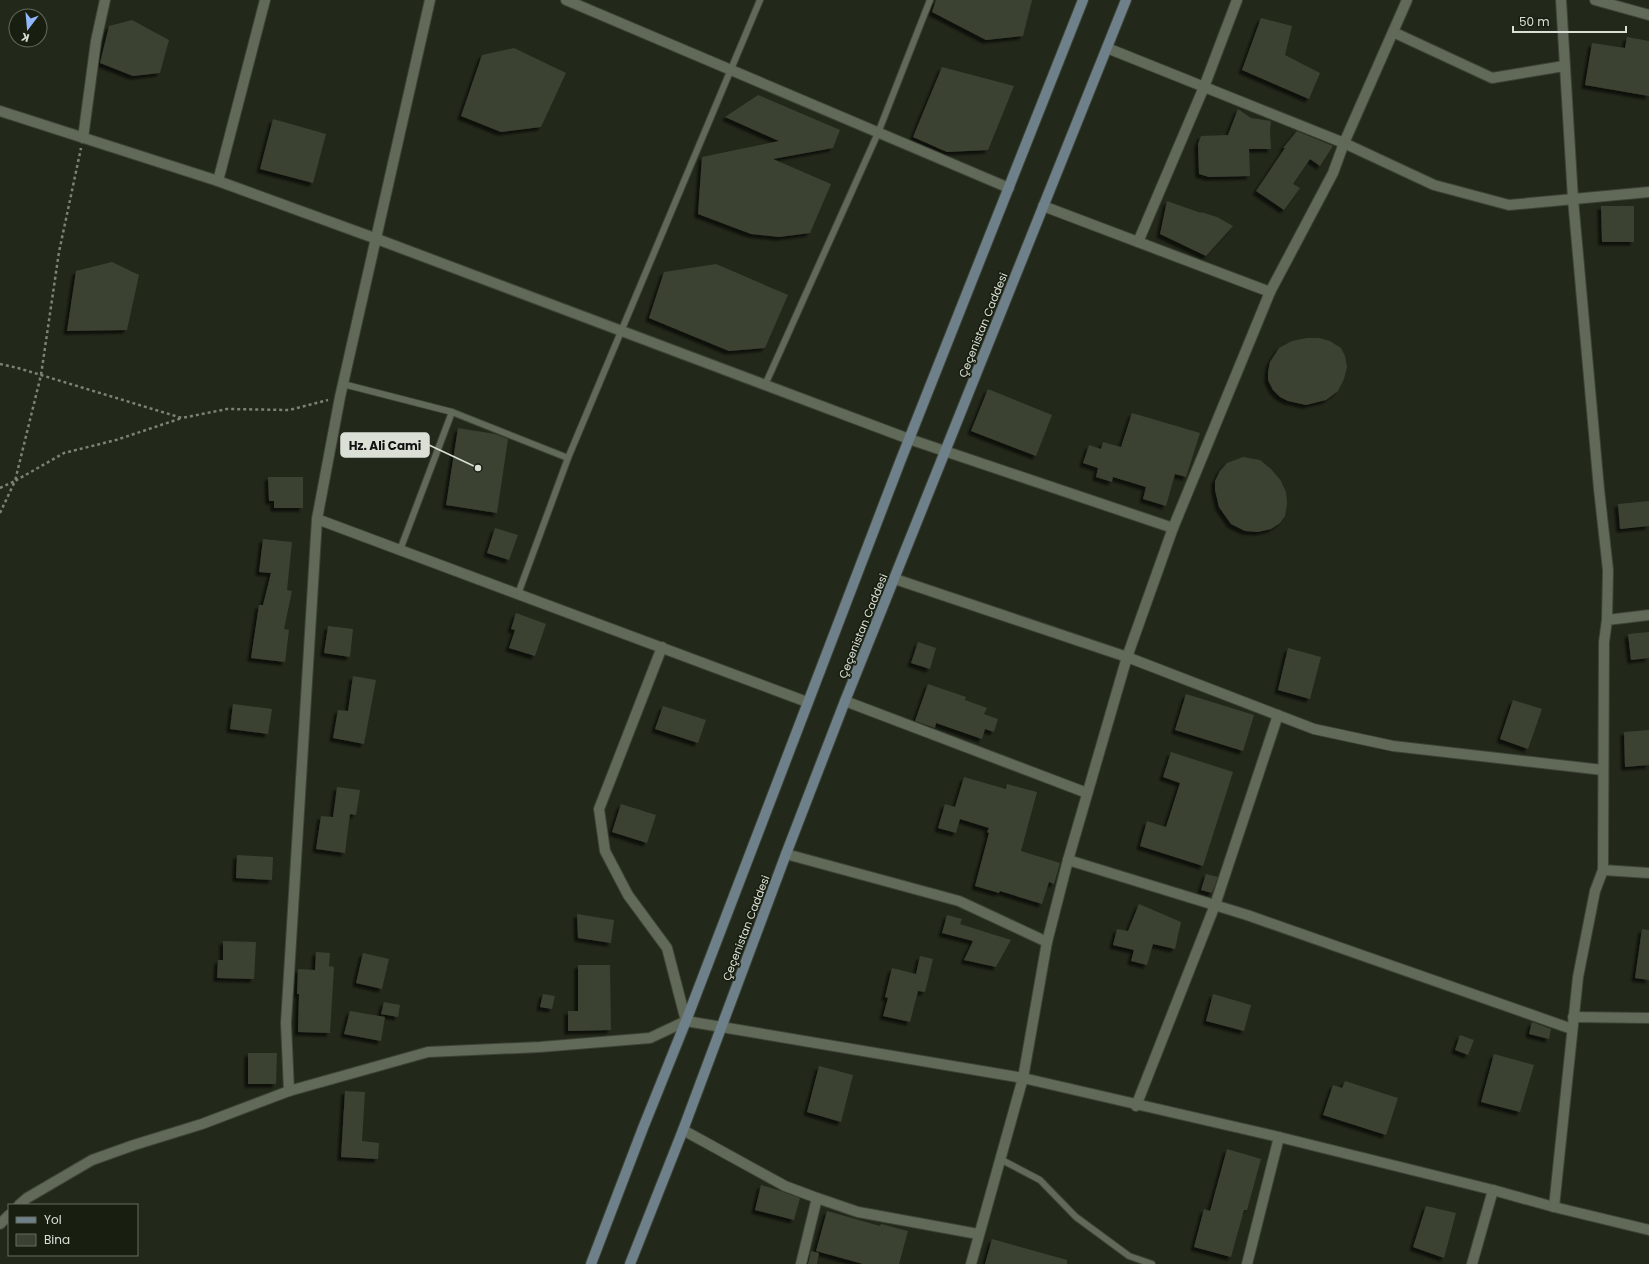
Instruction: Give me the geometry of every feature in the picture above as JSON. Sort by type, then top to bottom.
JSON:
[{"type":"main road","name":"Çeçenistan Caddesi","points":[[591,1264],[686,1021],[909,439],[1083,0]]},
{"type":"main road","name":"Çeçenistan Caddesi","points":[[630,1264],[683,1130],[845,701],[1126,0]]},
{"type":"street","points":[[83,138],[96,41],[105,0]]},
{"type":"street","points":[[218,182],[265,0]]},
{"type":"street","points":[[289,1091],[286,1023],[317,519],[340,397],[430,0]]},
{"type":"street","points":[[566,0],[1008,188]]},
{"type":"street","points":[[1138,242],[1204,87],[1237,0]]},
{"type":"street","points":[[971,1264],[1022,1078],[1047,942],[1068,860],[1127,656],[1173,528],[1270,292],[1333,173],[1344,143],[1407,0]]},
{"type":"street","points":[[1554,1208],[1578,977],[1595,891],[1603,870],[1604,642],[1607,620],[1608,570],[1599,489],[1573,199],[1561,0]]},
{"type":"street","points":[[1595,0],[1649,15]]},
{"type":"street","points":[[1393,32],[1492,78],[1564,66]]},
{"type":"street","points":[[1106,48],[1344,143],[1434,185],[1509,205],[1649,192]]},
{"type":"street","points":[[0,111],[218,182],[377,239],[909,439],[1173,528]]},
{"type":"street","points":[[1043,206],[1270,292]]},
{"type":"street","points":[[317,519],[807,702]]},
{"type":"street","points":[[895,579],[1127,656],[1314,729],[1393,746],[1603,770]]},
{"type":"street","points":[[1607,620],[1649,615]]},
{"type":"street","points":[[662,647],[599,809],[604,852],[628,895],[667,948],[686,1021]]},
{"type":"street","points":[[845,701],[1087,793]]},
{"type":"street","points":[[1136,1106],[1215,905],[1278,715]]},
{"type":"street","points":[[786,854],[959,902],[1047,942]]},
{"type":"street","points":[[1068,860],[1247,915],[1572,1029]]},
{"type":"street","points":[[1603,870],[1649,873]]},
{"type":"street","points":[[1574,1017],[1649,1018]]},
{"type":"street","points":[[20,1204],[26,1198],[92,1160],[202,1124],[289,1091],[428,1052],[540,1047],[650,1038],[686,1021],[722,1026],[764,1036],[1022,1078],[1136,1106],[1280,1137],[1493,1190],[1554,1208],[1649,1230]]},
{"type":"street","points":[[683,1130],[785,1186],[817,1198],[858,1212],[978,1234]]},
{"type":"street","points":[[1247,1264],[1280,1137]]},
{"type":"street","points":[[1472,1264],[1493,1190]]},
{"type":"street","points":[[801,1264],[817,1198]]},
{"type":"street","points":[[0,1224],[8,1216]]},
{"type":"lane","points":[[518,594],[568,458],[732,70],[760,0]]},
{"type":"lane","points":[[765,385],[878,133],[930,0]]},
{"type":"lane","points":[[343,384],[452,412],[568,458]]},
{"type":"lane","points":[[400,550],[452,412]]},
{"type":"lane","points":[[1000,1159],[1040,1180],[1076,1216],[1129,1256],[1152,1264]]},
{"type":"path","points":[[0,513],[15,481],[41,375],[59,252],[83,138]]},
{"type":"path","points":[[0,364],[18,368],[182,418]]},
{"type":"path","points":[[0,488],[64,453],[116,440],[182,418],[227,409],[289,410],[340,397]]},
{"type":"building","points":[[936,0],[1032,0],[1023,36],[986,40],[932,12]]},
{"type":"building","points":[[1261,18],[1292,26],[1285,55],[1320,73],[1309,99],[1242,70]]},
{"type":"building","points":[[132,20],[169,40],[160,73],[133,76],[100,63],[109,26]]},
{"type":"building","points":[[1627,37],[1649,41],[1649,96],[1585,85],[1592,43],[1625,48]]},
{"type":"building","points":[[514,48],[566,73],[541,127],[501,132],[461,116],[482,55]]},
{"type":"building","points":[[942,67],[1014,86],[988,150],[947,152],[913,137]]},
{"type":"building","points":[[758,95],[840,130],[833,148],[773,159],[831,184],[810,233],[779,237],[751,234],[698,214],[702,157],[779,141],[725,117]]},
{"type":"building","points":[[1238,109],[1251,118],[1271,121],[1271,149],[1249,149],[1250,176],[1209,177],[1199,174],[1198,144],[1201,136],[1228,135]]},
{"type":"building","points":[[273,119],[326,134],[313,183],[260,169]]},
{"type":"building","points":[[1297,131],[1333,146],[1320,166],[1310,159],[1293,184],[1300,188],[1284,210],[1256,191],[1285,148],[1283,148]]},
{"type":"building","points":[[1167,201],[1217,217],[1233,226],[1206,256],[1160,234]]},
{"type":"building","points":[[1601,206],[1634,206],[1634,242],[1602,242]]},
{"type":"building","points":[[112,262],[139,275],[127,330],[67,331],[76,271]]},
{"type":"building","points":[[716,264],[788,295],[765,348],[729,351],[649,318],[664,272]]},
{"type":"building","points":[[1307,338],[1319,338],[1330,341],[1341,348],[1345,356],[1347,367],[1344,379],[1338,391],[1326,400],[1306,405],[1288,401],[1280,397],[1273,390],[1268,380],[1268,372],[1270,362],[1279,348],[1292,341]]},
{"type":"building","points":[[988,389],[1052,415],[1036,456],[971,431]]},
{"type":"building","points":[[1132,413],[1200,433],[1186,477],[1175,474],[1166,506],[1143,499],[1146,487],[1113,477],[1112,482],[1096,477],[1098,468],[1083,463],[1089,445],[1101,449],[1103,442],[1121,447]]},
{"type":"building","points":[[458,428],[495,434],[508,439],[497,513],[446,505]]},
{"type":"building","points":[[1243,457],[1260,460],[1271,469],[1281,481],[1286,492],[1287,503],[1285,516],[1280,523],[1271,529],[1258,532],[1245,531],[1231,524],[1219,507],[1215,490],[1215,481],[1220,471],[1227,463]]},
{"type":"building","points":[[268,477],[303,477],[303,508],[274,508],[274,501],[269,501]]},
{"type":"building","points":[[1649,501],[1649,526],[1620,529],[1618,504]]},
{"type":"building","points":[[495,528],[518,535],[509,560],[487,553]]},
{"type":"building","points":[[263,539],[292,542],[287,590],[292,591],[284,629],[289,630],[285,662],[251,658],[259,605],[263,605],[271,573],[259,572]]},
{"type":"building","points":[[516,613],[546,624],[535,656],[509,648],[515,630],[511,629]]},
{"type":"building","points":[[328,626],[353,629],[350,657],[324,653]]},
{"type":"building","points":[[1649,632],[1649,658],[1631,660],[1628,634]]},
{"type":"building","points":[[918,642],[936,648],[930,669],[911,663]]},
{"type":"building","points":[[1288,648],[1321,657],[1310,699],[1278,690]]},
{"type":"building","points":[[353,676],[376,680],[364,744],[333,738],[338,710],[348,711]]},
{"type":"building","points":[[928,684],[966,697],[965,700],[987,708],[984,714],[998,719],[994,732],[985,729],[982,739],[936,723],[935,728],[915,721]]},
{"type":"building","points":[[1186,694],[1254,715],[1243,751],[1175,730]]},
{"type":"building","points":[[1513,700],[1542,709],[1528,749],[1500,739]]},
{"type":"building","points":[[233,704],[272,709],[268,734],[230,729]]},
{"type":"building","points":[[663,706],[706,720],[698,743],[655,729]]},
{"type":"building","points":[[1649,730],[1649,765],[1625,767],[1624,732]]},
{"type":"building","points":[[1171,752],[1233,772],[1203,866],[1140,846],[1147,821],[1166,827],[1180,783],[1163,777]]},
{"type":"building","points":[[964,777],[1006,789],[1007,784],[1037,792],[1021,851],[1060,863],[1054,884],[1049,882],[1042,904],[1000,891],[999,893],[975,886],[989,828],[960,819],[956,833],[938,828],[945,804],[955,807]]},
{"type":"building","points":[[337,787],[360,790],[356,815],[350,814],[345,853],[316,849],[321,816],[333,817]]},
{"type":"building","points":[[621,804],[656,815],[647,843],[612,832]]},
{"type":"building","points":[[237,855],[273,857],[272,880],[236,878]]},
{"type":"building","points":[[1206,874],[1218,877],[1212,893],[1201,890]]},
{"type":"building","points":[[1139,904],[1181,922],[1175,949],[1153,944],[1147,965],[1131,961],[1134,950],[1113,945],[1117,929],[1128,931]]},
{"type":"building","points":[[577,914],[614,920],[611,943],[578,938]]},
{"type":"building","points":[[947,915],[962,919],[960,924],[1011,940],[996,967],[964,960],[973,941],[942,933]]},
{"type":"building","points":[[1642,929],[1649,930],[1649,980],[1635,978]]},
{"type":"building","points":[[223,941],[256,942],[254,979],[217,978],[218,960],[223,960]]},
{"type":"building","points":[[316,952],[330,953],[329,966],[334,967],[330,1033],[298,1032],[298,969],[315,970]]},
{"type":"building","points":[[363,953],[389,959],[382,989],[356,983]]},
{"type":"building","points":[[920,956],[933,959],[925,992],[918,991],[910,1022],[883,1016],[888,998],[885,997],[892,968],[916,974]]},
{"type":"building","points":[[578,965],[610,965],[611,1030],[568,1031],[568,1011],[578,1011]]},
{"type":"building","points":[[543,994],[555,996],[552,1009],[540,1007]]},
{"type":"building","points":[[1213,994],[1251,1005],[1244,1031],[1206,1021]]},
{"type":"building","points":[[384,1002],[400,1005],[398,1017],[381,1014]]},
{"type":"building","points":[[350,1011],[385,1017],[381,1041],[344,1034]]},
{"type":"building","points":[[1532,1022],[1551,1029],[1549,1039],[1529,1034]]},
{"type":"building","points":[[1460,1035],[1474,1040],[1468,1055],[1455,1050]]},
{"type":"building","points":[[248,1053],[277,1053],[276,1084],[248,1084]]},
{"type":"building","points":[[1494,1054],[1534,1065],[1520,1112],[1481,1102]]},
{"type":"building","points":[[819,1066],[853,1075],[841,1122],[807,1112]]},
{"type":"building","points":[[1345,1081],[1398,1098],[1386,1135],[1323,1115],[1333,1085],[1342,1088]]},
{"type":"building","points":[[345,1091],[365,1092],[362,1141],[379,1143],[378,1159],[341,1157]]},
{"type":"building","points":[[1227,1149],[1261,1159],[1247,1210],[1244,1210],[1231,1257],[1194,1247],[1204,1209],[1210,1211]]},
{"type":"building","points":[[761,1185],[800,1198],[794,1220],[755,1210]]},
{"type":"building","points":[[1426,1206],[1456,1213],[1444,1258],[1413,1247]]},
{"type":"building","points":[[827,1211],[880,1226],[881,1224],[908,1231],[899,1264],[863,1264],[816,1251]]},
{"type":"building","points":[[992,1239],[1067,1260],[1067,1264],[985,1264]]},
{"type":"building","points":[[811,1251],[819,1253],[817,1264],[808,1264]]},
{"type":"place","name":"Hz. Ali Cami","points":[[478,468]]}]
